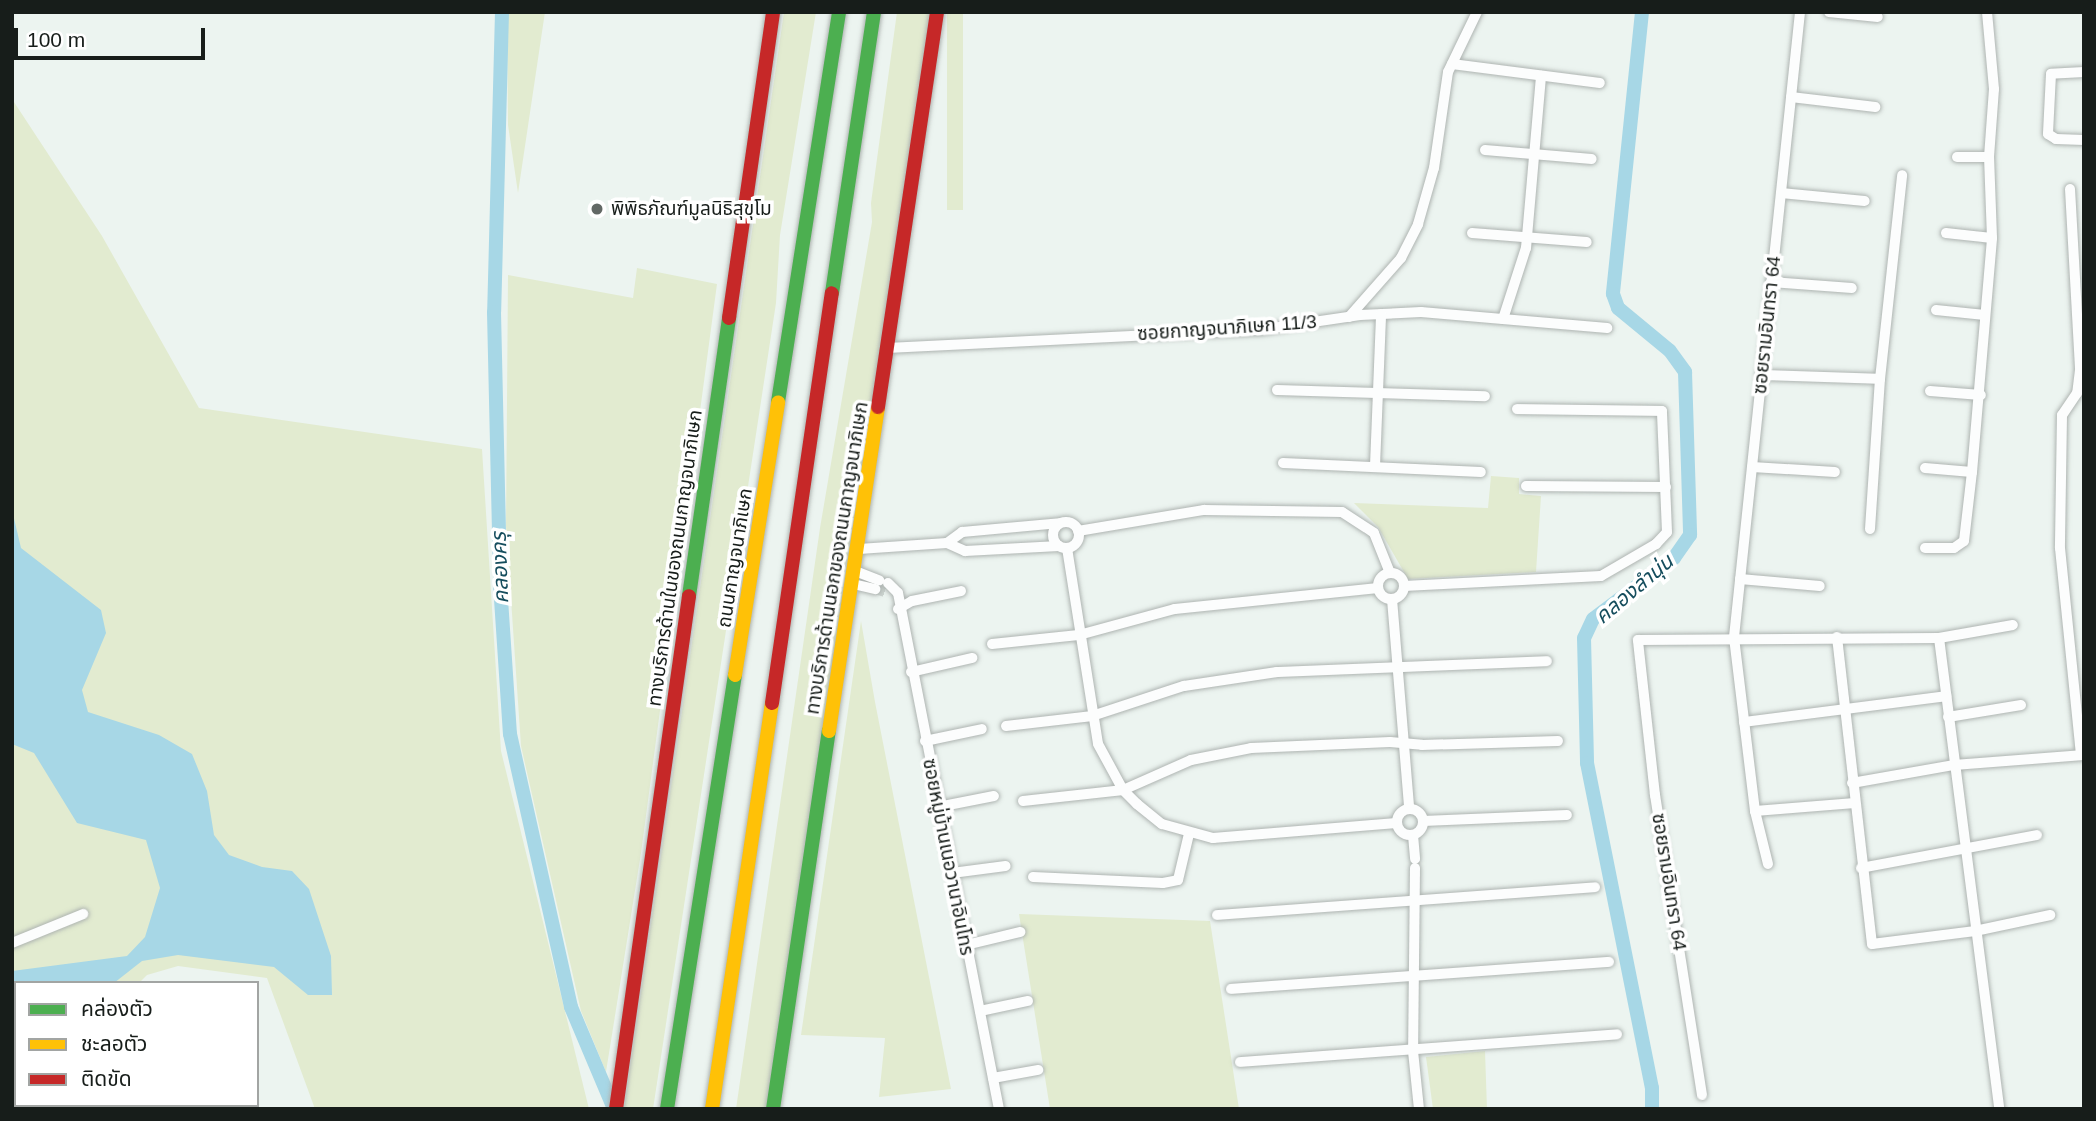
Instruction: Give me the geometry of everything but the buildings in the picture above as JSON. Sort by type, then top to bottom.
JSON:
[{"type":"main road","name":"ทางบริการด้านในของถนนกาญจนาภิเษก","points":[[616,1109],[773,12]]},
{"type":"main road","name":"ถนนกาญจนาภิเษก","points":[[668,1102],[839,12]]},
{"type":"main road","points":[[712,1109],[874,12]]},
{"type":"main road","name":"ทางบริการด้านนอกของถนนกาญจนาภิเษก","points":[[773,1109],[859,549],[937,12]]},
{"type":"street","points":[[1348,317],[1401,258],[1418,224],[1434,167],[1452,64],[1477,12]]},
{"type":"street","name":"ซอยรามอินทรา 64","points":[[1768,864],[1755,811],[1734,637],[1800,12]]},
{"type":"street","points":[[1829,12],[1878,17]]},
{"type":"street","points":[[1925,548],[1954,548],[1964,541],[1972,472],[1992,238],[1989,157],[1994,89],[1987,12]]},
{"type":"street","points":[[1452,64],[1600,83]]},
{"type":"street","points":[[2084,72],[2051,74],[2048,134],[2056,139],[2084,140]]},
{"type":"street","points":[[1503,319],[1516,288],[1527,236],[1541,76]]},
{"type":"street","points":[[1791,97],[1875,107]]},
{"type":"street","points":[[1485,150],[1592,159]]},
{"type":"street","points":[[1957,157],[1989,157]]},
{"type":"street","points":[[1870,529],[1880,379],[1902,175]]},
{"type":"street","points":[[1852,783],[1954,765],[2082,755],[2060,548],[2062,415],[2077,393],[2080,370],[2070,189]]},
{"type":"street","points":[[1781,193],[1864,201]]},
{"type":"street","points":[[1472,233],[1587,242]]},
{"type":"street","points":[[1946,233],[1992,238]]},
{"type":"street","points":[[1771,282],[1852,288]]},
{"type":"street","points":[[1936,310],[1986,315]]},
{"type":"street","name":"ซอยกาญจนาภิเษก 11/3","points":[[887,348],[1259,330],[1348,317],[1421,312],[1607,328]]},
{"type":"street","points":[[1374,466],[1381,314]]},
{"type":"street","points":[[1762,375],[1880,379]]},
{"type":"street","points":[[1277,390],[1485,396]]},
{"type":"street","points":[[1930,391],[1980,395]]},
{"type":"street","points":[[1404,586],[1601,576],[1656,544],[1667,531],[1662,411],[1517,409]]},
{"type":"street","points":[[1283,463],[1480,472]]},
{"type":"street","points":[[1752,467],[1835,472]]},
{"type":"street","points":[[1925,468],[1972,472]]},
{"type":"street","points":[[1526,485],[1666,487]]},
{"type":"street","points":[[1078,531],[1205,510],[1342,512],[1374,533],[1390,573],[1401,578],[1404,586],[1399,597],[1392,599],[1384,598],[1378,588],[1382,576],[1390,573]]},
{"type":"street","points":[[859,549],[947,542],[962,533],[1069,522],[1078,531]]},
{"type":"street","points":[[1060,523],[1053,532],[1063,547],[1098,744],[1123,790],[1162,824],[1188,834],[1213,838],[1396,823]]},
{"type":"street","points":[[947,542],[965,551],[1063,547],[1077,542],[1078,531]]},
{"type":"street","name":"ซอยหมู่บ้านเนอวานาอินโทร","points":[[854,578],[882,586],[898,607],[999,1109]]},
{"type":"street","points":[[1740,579],[1820,586]]},
{"type":"street","points":[[992,644],[1079,635],[1174,609],[1378,588]]},
{"type":"street","points":[[898,607],[912,601],[961,591]]},
{"type":"street","points":[[1392,599],[1409,808]]},
{"type":"street","name":"ซอยรามอินทรา 64","points":[[1702,1095],[1636,646],[1641,638],[1939,638],[2013,625]]},
{"type":"street","points":[[1837,638],[1871,944],[1975,931],[2050,915]]},
{"type":"street","points":[[1939,638],[1999,1109]]},
{"type":"street","points":[[911,672],[972,658]]},
{"type":"street","points":[[1006,726],[1093,716],[1184,687],[1277,672],[1547,661]]},
{"type":"street","points":[[1744,722],[1946,696]]},
{"type":"street","points":[[1948,718],[2021,705]]},
{"type":"street","points":[[925,741],[982,729]]},
{"type":"street","points":[[1023,801],[1123,790],[1191,760],[1251,748],[1558,741]]},
{"type":"street","points":[[938,807],[994,796]]},
{"type":"street","points":[[1755,811],[1854,803]]},
{"type":"street","points":[[1409,808],[1417,811],[1423,821]]},
{"type":"street","points":[[1409,808],[1398,815],[1396,823],[1400,831],[1413,835]]},
{"type":"street","points":[[1423,821],[1567,815]]},
{"type":"street","points":[[1419,1109],[1413,1051],[1416,975],[1413,835],[1423,821]]},
{"type":"street","points":[[1033,877],[1178,880],[1188,834]]},
{"type":"street","points":[[1861,868],[1965,852],[2037,835]]},
{"type":"street","points":[[952,873],[1006,866]]},
{"type":"street","points":[[1217,915],[1595,887]]},
{"type":"street","points":[[12,943],[83,914]]},
{"type":"street","points":[[966,945],[1020,932]]},
{"type":"street","points":[[1231,989],[1609,962]]},
{"type":"street","points":[[979,1011],[1028,1001]]},
{"type":"street","points":[[1240,1062],[1617,1034]]},
{"type":"street","points":[[993,1078],[1038,1070]]},
{"type":"green space","points":[[507,12],[545,12],[518,193],[508,125]]},
{"type":"green space","points":[[784,12],[816,12],[780,235],[776,303],[653,1109],[624,1109]]},
{"type":"green space","points":[[897,12],[931,12],[766,1109],[736,1109],[820,528],[872,222],[871,203]]},
{"type":"green space","points":[[947,12],[963,12],[963,210],[947,210]]},
{"type":"green space","points":[[12,99],[102,236],[199,408],[482,449],[501,751],[589,1109],[315,1109],[267,978],[178,966],[147,975],[141,981],[14,981],[12,1036]]},
{"type":"green space","points":[[637,268],[717,284],[641,853],[606,1072],[581,1011],[521,746],[506,526],[508,275],[633,298]]},
{"type":"green space","points":[[1491,476],[1519,478],[1519,494],[1541,496],[1536,572],[1408,579],[1378,527],[1354,503],[1488,508]]},
{"type":"green space","points":[[861,621],[951,1089],[879,1097],[885,1038],[801,1035]]},
{"type":"green space","points":[[1019,914],[1210,921],[1239,1109],[1050,1109]]},
{"type":"green space","points":[[1485,1051],[1487,1109],[1433,1109],[1426,1057]]},
{"type":"water","points":[[12,510],[21,548],[101,610],[106,633],[82,690],[88,712],[159,735],[192,754],[207,791],[214,835],[229,855],[262,867],[292,871],[309,889],[331,956],[332,995],[308,995],[274,967],[178,955],[142,961],[117,981],[14,981],[12,1021],[12,971],[127,956],[145,937],[160,888],[146,840],[77,823],[34,753],[12,744]]},
{"type":"waterway","name":"คลองครุ","points":[[502,12],[494,312],[500,584],[510,734],[571,1007],[614,1109]]},
{"type":"waterway","name":"คลองลำนุ่น","points":[[1642,12],[1613,294],[1618,308],[1670,351],[1685,372],[1690,535],[1674,558],[1593,619],[1584,638],[1587,763],[1652,1088],[1652,1109]]},
{"type":"tunnel","points":[[875,589],[888,593]]},
{"type":"traffic: fast","points":[[778,402],[839,12]]},
{"type":"traffic: fast","points":[[832,293],[874,12]]},
{"type":"traffic: fast","points":[[689,596],[729,318]]},
{"type":"traffic: fast","points":[[667,1109],[735,675]]},
{"type":"traffic: fast","points":[[773,1109],[829,731]]},
{"type":"traffic: slow","points":[[735,675],[778,402]]},
{"type":"traffic: slow","points":[[829,731],[878,407]]},
{"type":"traffic: slow","points":[[712,1109],[772,703]]},
{"type":"traffic: jam","points":[[729,318],[773,12]]},
{"type":"traffic: jam","points":[[878,407],[937,12]]},
{"type":"traffic: jam","points":[[772,703],[832,293]]},
{"type":"traffic: jam","points":[[616,1109],[689,596]]},
{"type":"place","name":"พิพิธภัณฑ์มูลนิธิสุขุโม","points":[[597,209]]}]
